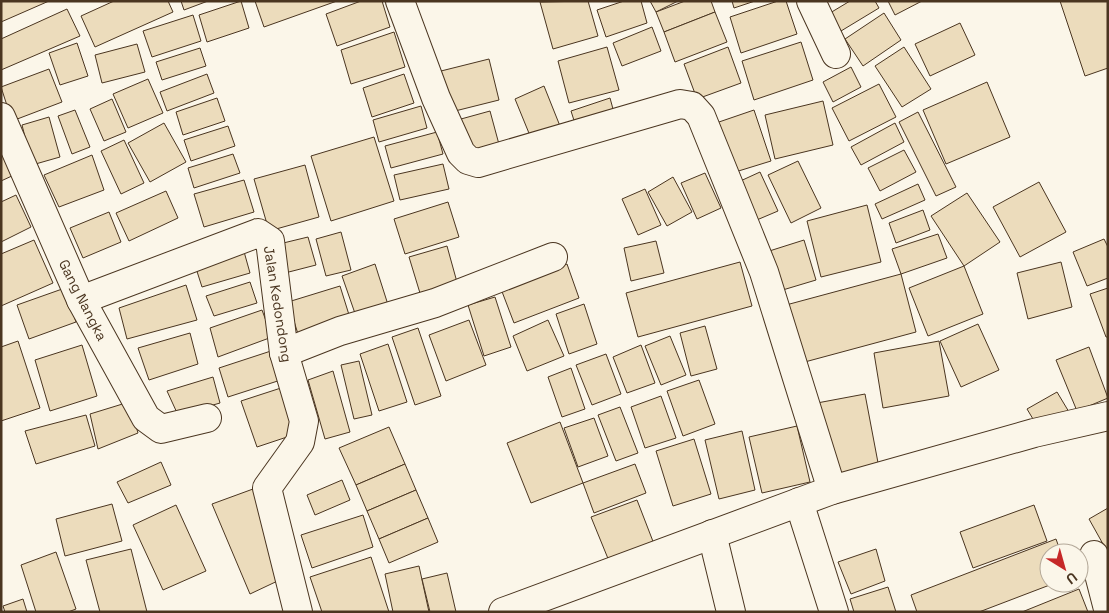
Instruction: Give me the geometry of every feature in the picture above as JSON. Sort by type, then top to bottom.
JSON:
[{"type":"street","points":[[400,1],[436,98],[461,153],[468,160],[478,164],[680,104],[692,106],[701,116],[764,272],[832,490]]},
{"type":"street","points":[[811,1],[836,54]]},
{"type":"street","name":"Gang Nangka","points":[[1,117],[81,300],[146,418],[161,429],[207,418]]},
{"type":"street","name":"Jalan Kedondong","points":[[81,300],[258,233],[270,241],[284,353],[304,422],[300,442],[267,488],[298,612]]},
{"type":"street","points":[[284,353],[340,331],[436,303],[553,257]]},
{"type":"street","points":[[503,612],[832,490],[1034,433],[1108,416]]},
{"type":"street","points":[[799,502],[834,612]]},
{"type":"street","points":[[712,534],[731,612]]},
{"type":"street","points":[[1094,556],[1108,610]]},
{"type":"building","points":[[1,1],[49,1],[1,22]]},
{"type":"building","points":[[114,1],[168,1],[173,12],[95,47],[81,16]]},
{"type":"building","points":[[181,1],[208,1],[184,10]]},
{"type":"building","points":[[241,1],[249,28],[207,42],[199,15]]},
{"type":"building","points":[[255,1],[337,1],[264,27]]},
{"type":"building","points":[[361,1],[382,1],[390,27],[337,46],[326,14]]},
{"type":"building","points":[[588,1],[598,36],[553,49],[540,2]]},
{"type":"building","points":[[624,1],[641,1],[647,23],[606,37],[597,10]]},
{"type":"building","points":[[650,1],[678,1],[656,12]]},
{"type":"building","points":[[685,1],[711,1],[715,12],[664,32],[656,12]]},
{"type":"building","points":[[732,1],[755,1],[734,8]]},
{"type":"building","points":[[778,1],[786,1],[797,34],[741,53],[730,17]]},
{"type":"building","points":[[850,1],[875,1],[879,8],[841,31],[830,13]]},
{"type":"building","points":[[888,1],[922,1],[895,15]]},
{"type":"building","points":[[1060,1],[1108,1],[1108,68],[1085,76]]},
{"type":"building","points":[[67,9],[80,36],[1,70],[1,39]]},
{"type":"building","points":[[715,12],[727,42],[675,62],[664,32]]},
{"type":"building","points":[[884,13],[901,40],[863,66],[845,39]]},
{"type":"building","points":[[193,15],[201,41],[152,57],[143,31]]},
{"type":"building","points":[[960,23],[975,55],[930,76],[915,44]]},
{"type":"building","points":[[652,27],[661,51],[622,66],[613,43]]},
{"type":"building","points":[[394,32],[405,67],[351,84],[341,50]]},
{"type":"building","points":[[801,42],[813,80],[754,100],[742,61]]},
{"type":"building","points":[[77,43],[88,76],[60,85],[49,53]]},
{"type":"building","points":[[137,44],[145,72],[102,83],[95,55]]},
{"type":"building","points":[[607,47],[619,90],[569,103],[558,61]]},
{"type":"building","points":[[728,47],[741,83],[697,99],[684,64]]},
{"type":"building","points":[[904,47],[931,89],[902,107],[875,66]]},
{"type":"building","points":[[200,48],[206,66],[162,80],[156,62]]},
{"type":"building","points":[[489,59],[499,100],[451,112],[441,71]]},
{"type":"building","points":[[851,67],[861,87],[833,102],[823,82]]},
{"type":"building","points":[[49,69],[62,102],[12,121],[1,87]]},
{"type":"building","points":[[207,74],[214,93],[167,111],[160,92]]},
{"type":"building","points":[[404,74],[414,103],[372,117],[363,88]]},
{"type":"building","points":[[148,79],[163,113],[128,128],[113,94]]},
{"type":"building","points":[[987,82],[1010,137],[946,164],[923,110]]},
{"type":"building","points":[[879,84],[896,117],[849,141],[832,108]]},
{"type":"building","points":[[544,86],[562,131],[533,143],[515,99]]},
{"type":"building","points":[[217,98],[225,121],[183,135],[176,112]]},
{"type":"building","points":[[610,98],[616,120],[578,133],[571,111]]},
{"type":"building","points":[[112,99],[126,132],[104,141],[90,109]]},
{"type":"building","points":[[823,101],[833,145],[775,159],[765,115]]},
{"type":"building","points":[[421,106],[427,128],[379,142],[373,120]]},
{"type":"building","points":[[75,110],[90,147],[72,154],[58,116]]},
{"type":"building","points":[[754,110],[771,161],[732,173],[716,123]]},
{"type":"building","points":[[490,111],[500,148],[471,156],[461,119]]},
{"type":"building","points":[[918,112],[956,187],[936,196],[899,122]]},
{"type":"building","points":[[49,117],[60,157],[32,165],[22,125]]},
{"type":"building","points":[[164,123],[186,162],[150,182],[128,143]]},
{"type":"building","points":[[895,123],[904,142],[861,165],[851,147]]},
{"type":"building","points":[[228,126],[235,146],[191,161],[184,140]]},
{"type":"building","points":[[437,132],[443,154],[391,168],[385,146]]},
{"type":"building","points":[[374,137],[394,201],[331,221],[311,156]]},
{"type":"building","points":[[124,140],[144,183],[121,194],[101,151]]},
{"type":"building","points":[[1,144],[14,175],[1,181]]},
{"type":"building","points":[[904,150],[916,172],[880,191],[868,168]]},
{"type":"building","points":[[233,154],[240,173],[194,188],[188,168]]},
{"type":"building","points":[[92,155],[104,190],[59,207],[44,175]]},
{"type":"building","points":[[798,161],[821,208],[791,223],[768,175]]},
{"type":"building","points":[[443,164],[449,189],[400,200],[394,175]]},
{"type":"building","points":[[305,165],[319,217],[269,231],[254,179]]},
{"type":"building","points":[[760,172],[778,211],[752,222],[736,183]]},
{"type":"building","points":[[705,173],[721,208],[697,219],[681,183]]},
{"type":"building","points":[[673,177],[692,212],[667,226],[648,192]]},
{"type":"building","points":[[244,180],[254,212],[204,227],[194,194]]},
{"type":"building","points":[[1039,182],[1066,232],[1020,257],[993,207]]},
{"type":"building","points":[[918,184],[925,200],[882,219],[875,204]]},
{"type":"building","points":[[645,189],[661,225],[638,235],[622,199]]},
{"type":"building","points":[[166,191],[178,218],[129,241],[116,213]]},
{"type":"building","points":[[967,193],[1000,242],[964,266],[931,216]]},
{"type":"building","points":[[16,195],[31,227],[1,242],[1,202]]},
{"type":"building","points":[[448,202],[459,237],[405,254],[394,219]]},
{"type":"building","points":[[867,205],[881,262],[821,277],[807,221]]},
{"type":"building","points":[[923,210],[930,230],[896,243],[889,223]]},
{"type":"building","points":[[109,212],[121,242],[83,258],[70,228]]},
{"type":"building","points":[[341,232],[351,270],[326,276],[316,239]]},
{"type":"building","points":[[938,234],[947,258],[901,274],[892,249]]},
{"type":"building","points":[[308,237],[316,265],[281,274],[275,245]]},
{"type":"building","points":[[1104,239],[1108,247],[1108,278],[1087,286],[1073,252]]},
{"type":"building","points":[[34,240],[53,283],[1,306],[1,254]]},
{"type":"building","points":[[804,240],[816,280],[776,292],[763,253]]},
{"type":"building","points":[[656,241],[664,273],[631,281],[624,248]]},
{"type":"building","points":[[447,246],[460,293],[423,303],[409,257]]},
{"type":"building","points":[[243,248],[250,273],[202,287],[194,262]]},
{"type":"building","points":[[740,262],[752,306],[638,337],[626,293]]},
{"type":"building","points":[[1061,262],[1072,307],[1028,319],[1017,273]]},
{"type":"building","points":[[375,264],[390,311],[358,322],[342,276]]},
{"type":"building","points":[[567,264],[579,298],[514,323],[501,289]]},
{"type":"building","points":[[964,266],[983,314],[928,336],[909,288]]},
{"type":"building","points":[[901,274],[916,332],[801,363],[786,305]]},
{"type":"building","points":[[250,282],[257,303],[214,316],[206,296]]},
{"type":"building","points":[[186,285],[197,320],[127,339],[119,308]]},
{"type":"building","points":[[340,286],[350,318],[298,334],[288,302]]},
{"type":"building","points":[[65,288],[76,322],[29,339],[17,305]]},
{"type":"building","points":[[1108,288],[1108,337],[1106,337],[1090,294]]},
{"type":"building","points":[[495,297],[511,347],[484,356],[468,305]]},
{"type":"building","points":[[584,304],[597,344],[569,354],[556,314]]},
{"type":"building","points":[[262,310],[272,337],[218,357],[210,328]]},
{"type":"building","points":[[469,320],[486,365],[446,381],[429,335]]},
{"type":"building","points":[[548,320],[564,356],[527,371],[513,336]]},
{"type":"building","points":[[978,324],[999,370],[961,387],[940,341]]},
{"type":"building","points":[[705,326],[717,369],[691,376],[680,333]]},
{"type":"building","points":[[418,328],[441,396],[415,405],[392,337]]},
{"type":"building","points":[[190,333],[198,364],[149,380],[138,348]]},
{"type":"building","points":[[670,336],[686,375],[661,385],[645,346]]},
{"type":"building","points":[[18,341],[40,408],[1,421],[1,347]]},
{"type":"building","points":[[939,341],[949,396],[883,408],[874,353]]},
{"type":"building","points":[[388,344],[407,402],[379,411],[360,354]]},
{"type":"building","points":[[82,345],[97,396],[50,411],[35,360]]},
{"type":"building","points":[[641,345],[655,383],[627,393],[613,357]]},
{"type":"building","points":[[1089,347],[1108,398],[1077,411],[1056,360]]},
{"type":"building","points":[[277,349],[287,378],[228,397],[219,368]]},
{"type":"building","points":[[606,354],[621,394],[592,405],[576,365]]},
{"type":"building","points":[[359,361],[372,415],[354,419],[341,365]]},
{"type":"building","points":[[571,368],[585,409],[562,417],[548,377]]},
{"type":"building","points":[[333,371],[350,432],[325,439],[308,380]]},
{"type":"building","points":[[213,377],[220,403],[178,415],[167,391]]},
{"type":"building","points":[[699,380],[715,424],[683,436],[667,391]]},
{"type":"building","points":[[284,387],[299,433],[257,447],[241,401]]},
{"type":"building","points":[[1057,392],[1069,412],[1039,429],[1027,409]]},
{"type":"building","points":[[865,394],[879,468],[830,477],[817,403]]},
{"type":"building","points":[[661,396],[676,438],[645,448],[631,407]]},
{"type":"building","points":[[129,402],[138,433],[98,449],[90,414]]},
{"type":"building","points":[[620,407],[638,453],[616,461],[598,415]]},
{"type":"building","points":[[86,415],[95,446],[36,464],[25,431]]},
{"type":"building","points":[[594,418],[608,456],[578,467],[564,428]]},
{"type":"building","points":[[560,422],[583,483],[531,503],[507,443]]},
{"type":"building","points":[[797,426],[810,482],[762,493],[749,437]]},
{"type":"building","points":[[389,427],[405,464],[356,485],[339,448]]},
{"type":"building","points":[[742,431],[755,490],[719,499],[705,440]]},
{"type":"building","points":[[694,439],[711,494],[673,506],[656,451]]},
{"type":"building","points":[[161,462],[171,485],[128,503],[117,482]]},
{"type":"building","points":[[405,464],[416,490],[367,511],[356,485]]},
{"type":"building","points":[[635,464],[646,493],[594,513],[583,483]]},
{"type":"building","points":[[342,480],[350,500],[315,515],[307,495]]},
{"type":"building","points":[[253,489],[286,577],[250,594],[212,504]]},
{"type":"building","points":[[416,490],[428,518],[379,539],[367,511]]},
{"type":"building","points":[[637,500],[654,544],[609,561],[591,517]]},
{"type":"building","points":[[112,504],[122,541],[65,556],[56,519]]},
{"type":"building","points":[[176,505],[206,571],[163,590],[133,525]]},
{"type":"building","points":[[1034,505],[1047,541],[973,568],[960,532]]},
{"type":"building","points":[[1108,508],[1108,553],[1089,519]]},
{"type":"building","points":[[363,515],[373,547],[312,568],[301,535]]},
{"type":"building","points":[[428,518],[438,542],[389,563],[379,539]]},
{"type":"building","points":[[1056,539],[1057,543],[1046,543]]},
{"type":"building","points":[[1039,546],[1039,589],[979,612],[917,612],[911,595]]},
{"type":"building","points":[[131,549],[147,612],[100,612],[86,560]]},
{"type":"building","points":[[876,549],[885,581],[851,594],[838,562]]},
{"type":"building","points":[[56,552],[76,609],[68,612],[36,612],[21,565]]},
{"type":"building","points":[[371,557],[389,612],[322,612],[310,577]]},
{"type":"building","points":[[419,566],[429,612],[393,612],[385,574]]},
{"type":"building","points":[[447,573],[456,612],[430,612],[422,579]]},
{"type":"building","points":[[888,587],[896,612],[854,612],[850,599]]},
{"type":"building","points":[[1069,593],[1081,593],[1088,612],[1022,612]]},
{"type":"building","points":[[23,599],[27,612],[5,612],[3,606]]}]
